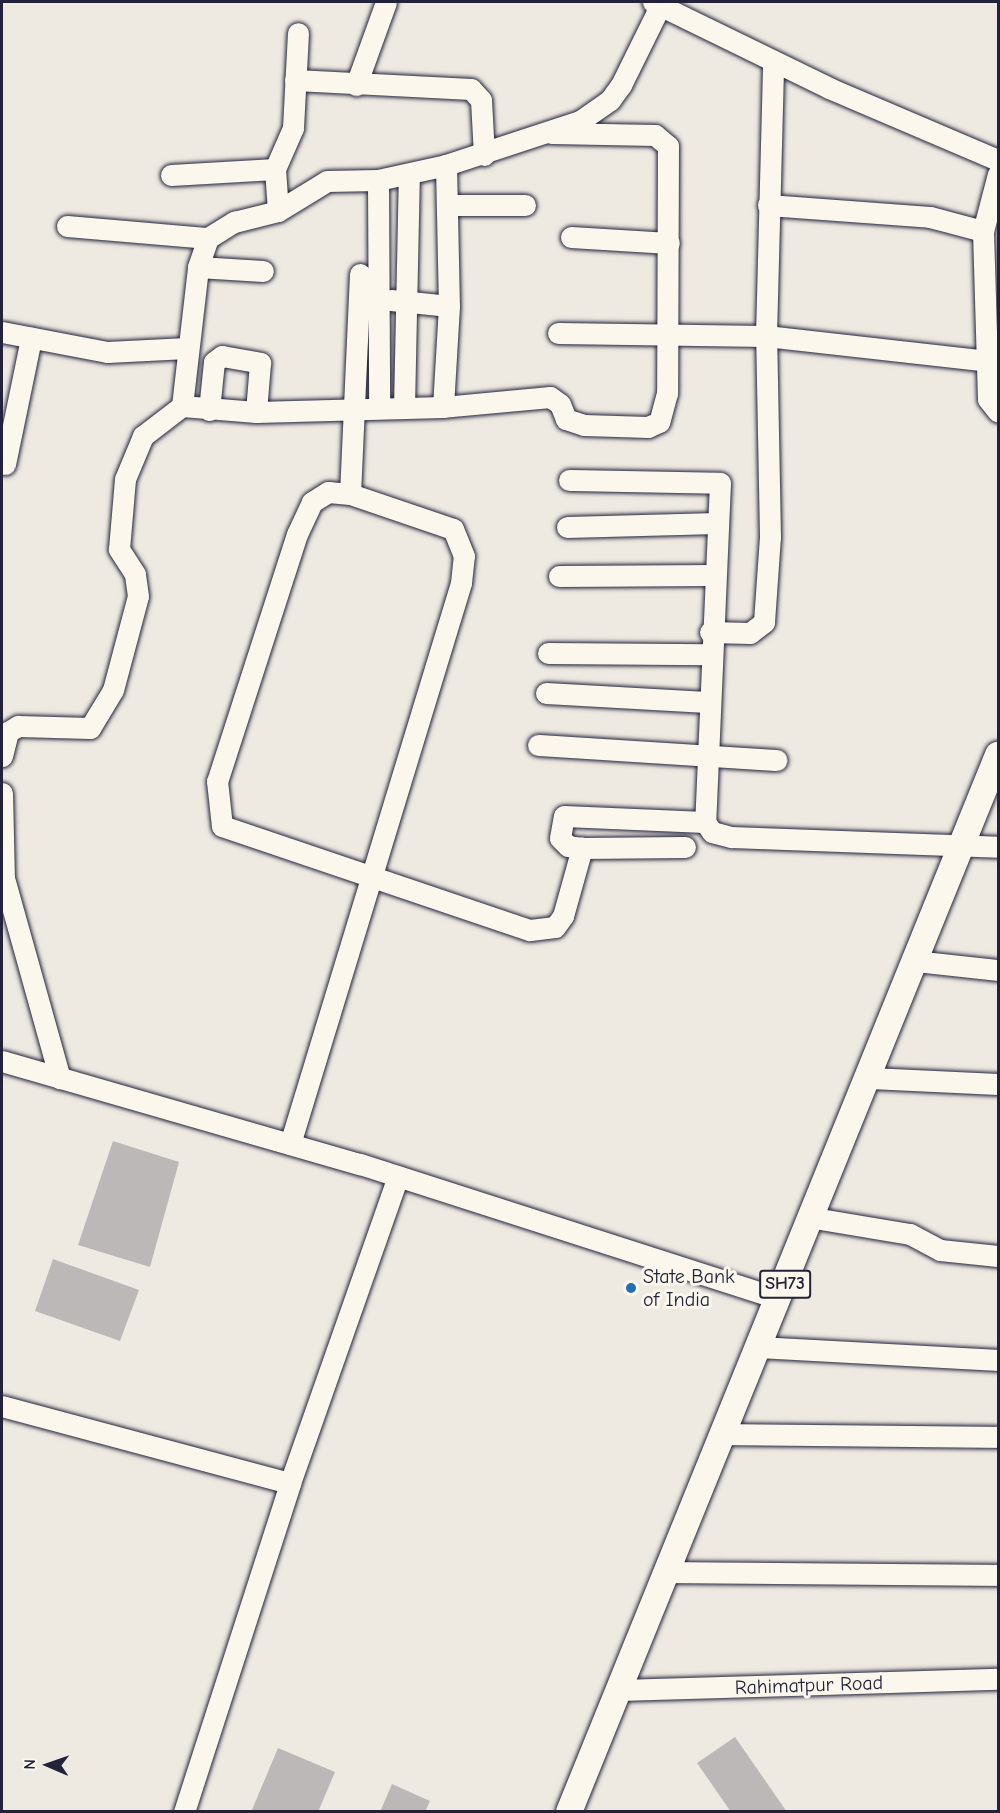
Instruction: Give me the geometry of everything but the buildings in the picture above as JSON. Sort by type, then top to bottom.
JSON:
[{"type":"main road","name":"SH73","points":[[569,1812],[670,1572],[778,1298],[814,1218],[960,847],[999,755]]},
{"type":"street","points":[[356,85],[386,2]]},
{"type":"street","points":[[67,226],[208,238],[234,222],[278,211],[327,181],[378,180],[409,174],[484,155],[551,133],[610,100],[656,4],[773,62],[999,160]]},
{"type":"street","points":[[278,211],[275,169],[293,128],[298,33]]},
{"type":"street","points":[[710,632],[750,633],[764,622],[770,537],[766,336],[773,62]]},
{"type":"street","points":[[295,80],[478,92],[484,155]]},
{"type":"street","points":[[2,756],[8,732],[18,726],[90,728],[113,690],[138,596],[135,574],[119,549],[124,479],[143,436],[182,406],[209,410],[256,412],[443,407],[550,397],[572,422],[648,427],[665,410],[671,155],[663,138],[551,133]]},
{"type":"street","points":[[443,407],[449,306],[446,165]]},
{"type":"street","points":[[171,175],[275,169]]},
{"type":"street","points":[[404,408],[404,302],[409,174]]},
{"type":"street","points":[[999,174],[983,231],[988,399],[999,412]]},
{"type":"street","points":[[378,180],[382,299],[379,408]]},
{"type":"street","points":[[448,205],[525,205]]},
{"type":"street","points":[[768,205],[930,217],[983,231]]},
{"type":"street","points":[[571,237],[669,243]]},
{"type":"street","points":[[182,406],[198,267],[208,238]]},
{"type":"street","points":[[198,267],[263,271]]},
{"type":"street","points":[[350,494],[360,273]]},
{"type":"street","points":[[358,296],[449,306]]},
{"type":"street","points":[[2,332],[107,352],[187,348]]},
{"type":"street","points":[[558,333],[666,338],[766,336],[988,361]]},
{"type":"street","points":[[5,464],[32,338]]},
{"type":"street","points":[[209,410],[214,362],[222,356],[260,363],[256,412]]},
{"type":"street","points":[[569,480],[715,478],[720,483],[704,756],[705,822],[712,832],[731,837],[999,847]]},
{"type":"street","points":[[290,1144],[371,878],[461,584],[464,556],[453,529],[350,494],[328,492],[312,502],[297,534],[217,781],[216,809],[222,826],[235,833],[371,878],[543,930],[555,927],[563,916],[582,848]]},
{"type":"street","points":[[567,527],[717,523]]},
{"type":"street","points":[[559,576],[713,575]]},
{"type":"street","points":[[548,653],[710,654]]},
{"type":"street","points":[[546,693],[706,702]]},
{"type":"street","points":[[538,744],[777,760]]},
{"type":"street","points":[[2,793],[4,878],[60,1078]]},
{"type":"street","points":[[685,847],[582,848],[568,846],[560,838],[564,816],[705,822]]},
{"type":"street","points":[[915,961],[999,970]]},
{"type":"street","points":[[2,1061],[398,1176],[778,1298]]},
{"type":"street","points":[[870,1078],[999,1084]]},
{"type":"street","points":[[184,1812],[290,1483],[398,1176]]},
{"type":"street","points":[[814,1218],[910,1234],[940,1250],[999,1256]]},
{"type":"street","points":[[759,1347],[999,1360]]},
{"type":"street","points":[[2,1406],[290,1483]]},
{"type":"street","points":[[725,1434],[999,1437]]},
{"type":"street","points":[[670,1572],[999,1575]]},
{"type":"street","name":"Rahimatpur Road","points":[[619,1690],[999,1679]]},
{"type":"place","name":"State Bank of India","points":[[631,1288]]}]
